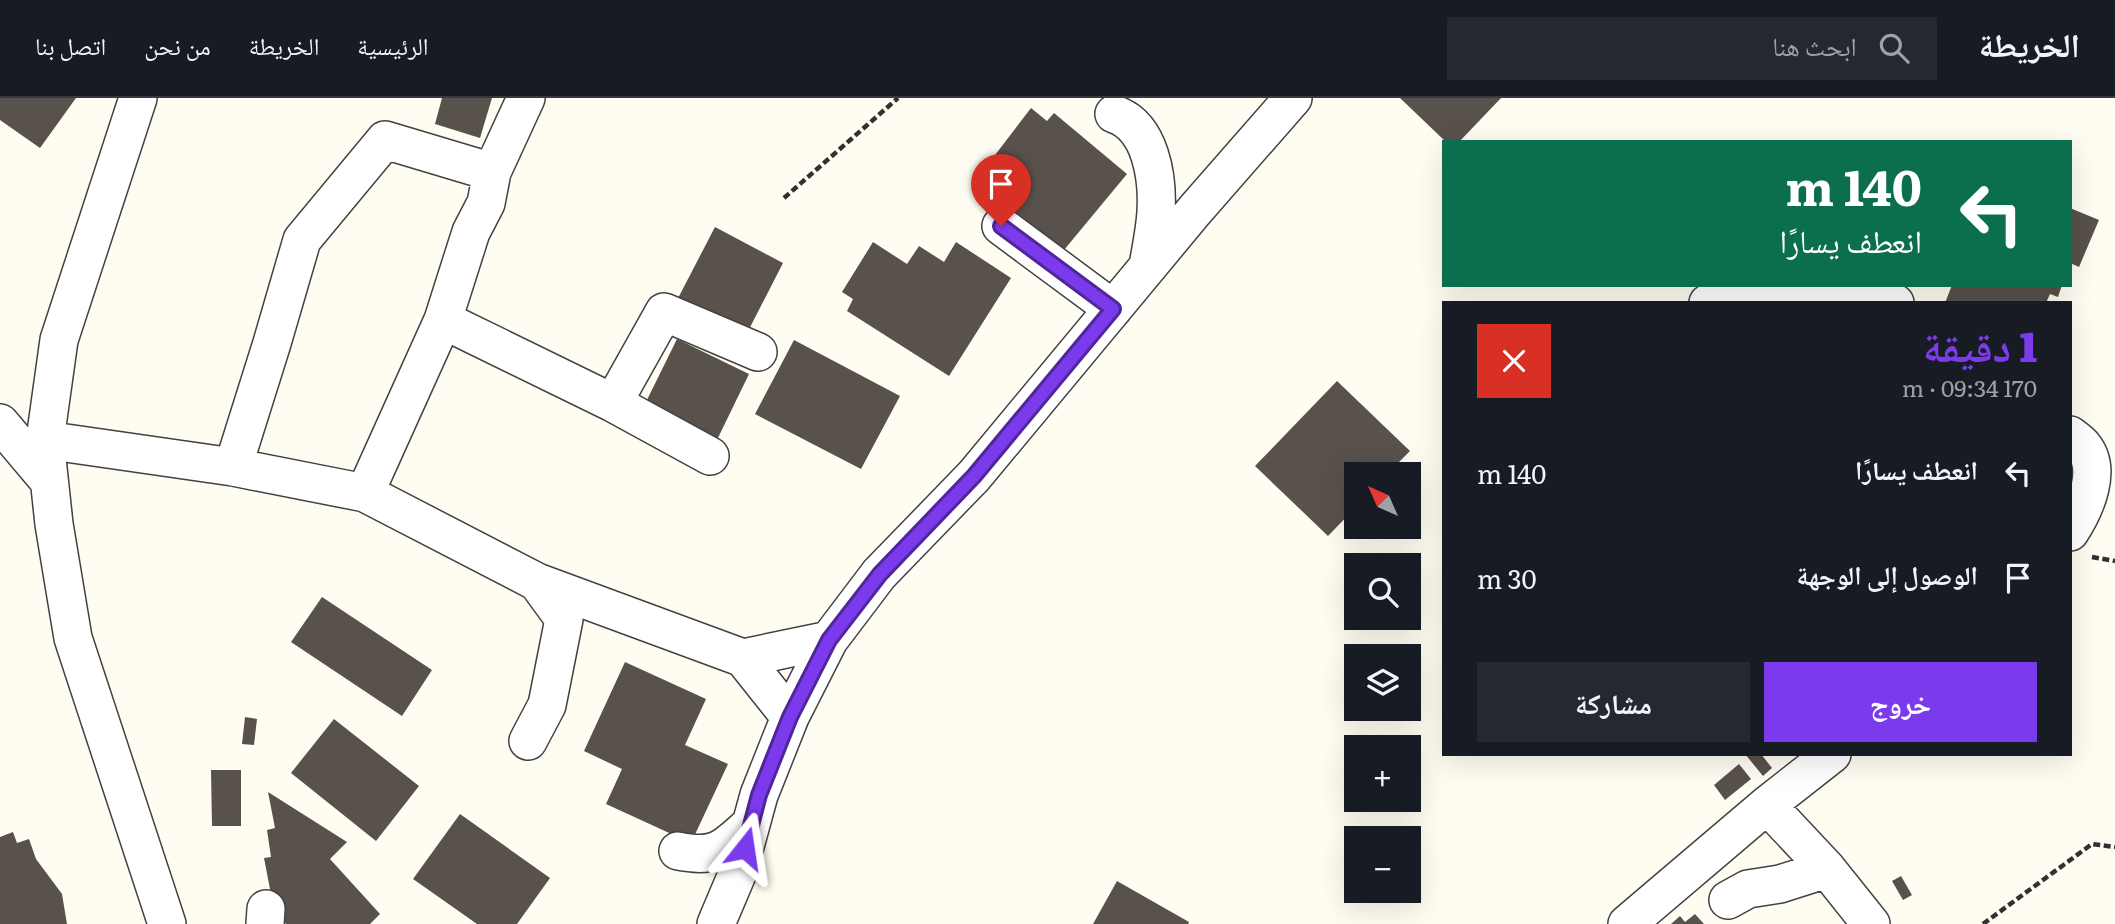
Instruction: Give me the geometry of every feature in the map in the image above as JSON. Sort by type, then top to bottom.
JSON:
[{"type":"street","points":[[138,98],[59,340],[45,440],[54,524],[73,638],[167,924]]},
{"type":"street","points":[[365,493],[443,320],[471,232],[486,202],[492,172],[526,98]]},
{"type":"street","points":[[716,924],[738,872],[759,795],[790,717],[829,640],[880,574],[974,476],[1147,267],[1293,98]]},
{"type":"street","points":[[1114,114],[1124,117],[1139,132],[1150,155],[1156,184],[1156,213],[1147,267]]},
{"type":"street","points":[[233,467],[302,240],[385,140],[492,172]]},
{"type":"street","points":[[1001,226],[1113,309]]},
{"type":"street","points":[[1718,301],[1781,295],[1851,293],[1892,301]]},
{"type":"street","points":[[613,403],[664,312],[758,352]]},
{"type":"street","points":[[443,320],[613,403],[710,456]]},
{"type":"street","points":[[0,423],[49,481]]},
{"type":"street","points":[[2072,437],[2084,447],[2092,467],[2089,493],[2080,518],[2072,528]]},
{"type":"street","points":[[45,440],[233,467],[365,493],[537,582],[743,658],[790,717]]},
{"type":"street","points":[[528,741],[547,705],[564,619],[537,582]]},
{"type":"street","points":[[743,658],[829,640]]},
{"type":"street","points":[[1627,924],[1829,756]]},
{"type":"street","points":[[1768,805],[1827,869],[1871,924]]},
{"type":"street","points":[[678,851],[698,855],[721,850],[751,824]]},
{"type":"street","points":[[1728,900],[1748,889],[1780,884],[1827,869]]},
{"type":"path","points":[[785,198],[898,98]]},
{"type":"path","points":[[1983,924],[2092,844],[2115,847]]},
{"type":"building","points":[[0,98],[76,98],[40,148],[0,120]]},
{"type":"building","points":[[442,98],[492,98],[480,138],[435,124]]},
{"type":"building","points":[[1400,98],[1501,98],[1461,140],[1444,140]]},
{"type":"building","points":[[1031,108],[1047,121],[1054,113],[1127,174],[1059,256],[1011,225],[987,205],[995,195],[988,190],[994,183],[988,174],[996,163],[992,159]]},
{"type":"building","points":[[2072,209],[2099,220],[2079,267],[2072,264]]},
{"type":"building","points":[[715,227],[783,263],[744,339],[675,304]]},
{"type":"building","points":[[873,242],[907,264],[919,246],[944,262],[956,242],[1011,278],[949,376],[847,311],[853,299],[842,292]]},
{"type":"building","points":[[1951,287],[2061,287],[2058,297],[2050,294],[2047,301],[1946,301]]},
{"type":"building","points":[[677,339],[749,374],[716,442],[644,406]]},
{"type":"building","points":[[794,340],[900,396],[861,469],[755,414]]},
{"type":"building","points":[[1337,381],[1410,451],[1399,462],[1344,462],[1344,519],[1328,536],[1255,466]]},
{"type":"building","points":[[322,597],[432,670],[402,716],[291,642]]},
{"type":"building","points":[[625,662],[706,699],[685,745],[728,764],[691,843],[606,804],[622,769],[584,751]]},
{"type":"building","points":[[245,717],[257,719],[254,745],[242,744]]},
{"type":"building","points":[[334,719],[419,786],[376,841],[291,773]]},
{"type":"building","points":[[1747,756],[1763,756],[1772,768],[1763,776]]},
{"type":"building","points":[[1739,764],[1751,779],[1725,800],[1714,785]]},
{"type":"building","points":[[211,770],[241,770],[241,826],[212,826]]},
{"type":"building","points":[[268,792],[347,842],[330,859],[380,914],[370,924],[286,924],[274,910],[264,858],[271,857],[267,830],[275,828]]},
{"type":"building","points":[[460,814],[550,878],[517,924],[477,924],[413,879]]},
{"type":"building","points":[[13,832],[17,843],[29,839],[36,859],[62,894],[67,924],[0,924],[0,837]]},
{"type":"building","points":[[1901,876],[1912,895],[1903,900],[1892,881]]},
{"type":"building","points":[[1117,881],[1189,922],[1188,924],[1093,924]]},
{"type":"building","points":[[1695,914],[1704,924],[1671,924],[1680,916],[1685,922]]},
{"type":"route","points":[[745,848],[759,795],[790,717],[829,640],[880,574],[974,476],[1113,309],[1001,226]]}]
